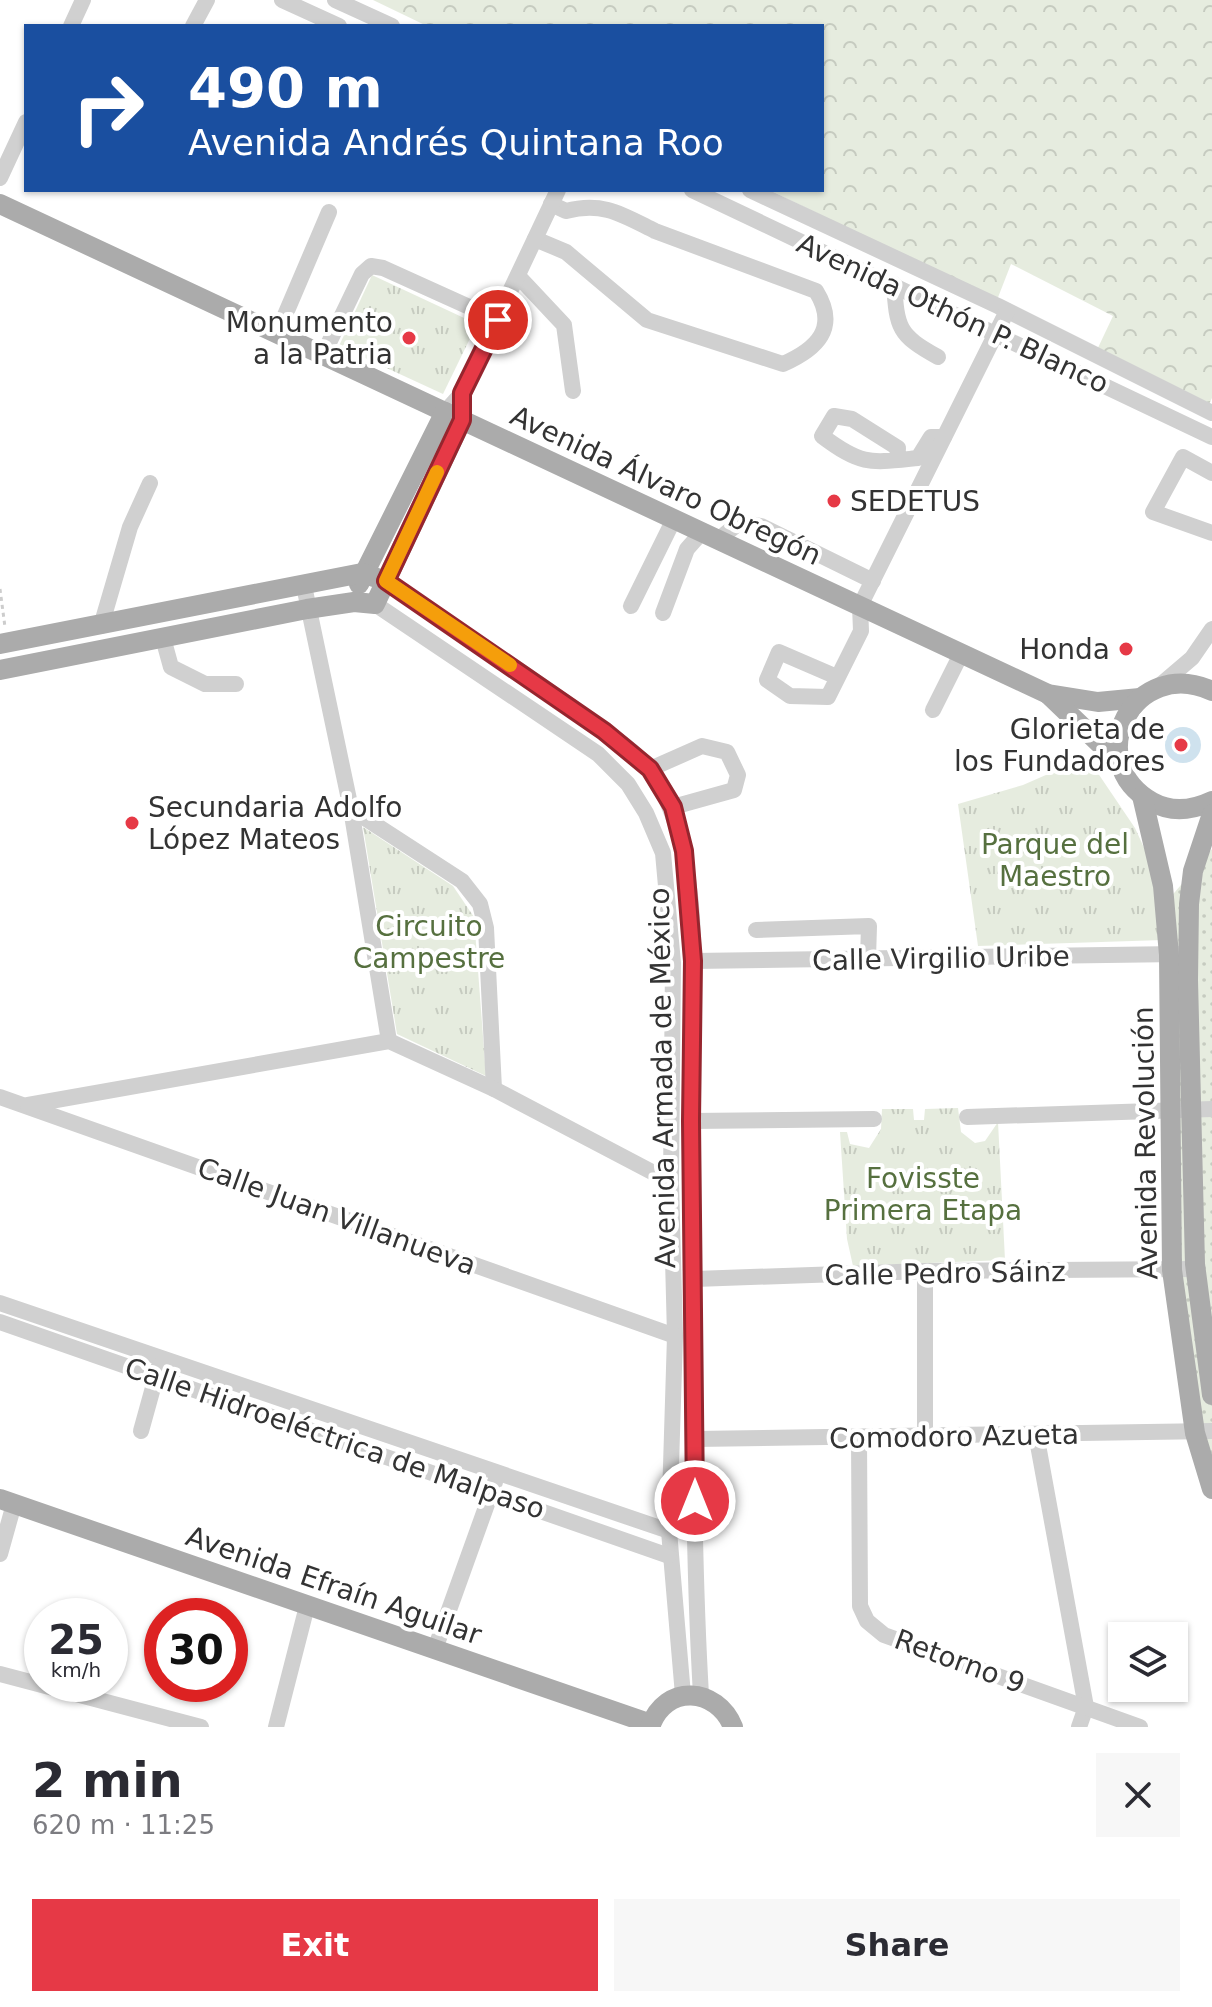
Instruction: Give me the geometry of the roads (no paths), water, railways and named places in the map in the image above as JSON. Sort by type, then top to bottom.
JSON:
[{"type":"main road","name":"Avenida Álvaro Obregón","points":[[0,204],[1048,694],[1098,702],[1140,698],[1158,687]]},
{"type":"main road","points":[[354,602],[362,573],[454,416]]},
{"type":"main road","points":[[0,670],[307,609],[354,602],[375,604],[454,416]]},
{"type":"main road","points":[[4,644],[362,573]]},
{"type":"main road","name":"Avenida Armada de México","points":[[362,573],[386,581]]},
{"type":"main road","points":[[1158,687],[1179,683],[1212,691]]},
{"type":"main road","name":"Avenida Álvaro Obregón","points":[[1048,694],[1120,763],[1128,781],[1142,796]]},
{"type":"main road","name":"Avenida Álvaro Obregón","points":[[1120,763],[1121,728],[1140,698]]},
{"type":"main road","points":[[1142,796],[1159,806],[1179,810],[1212,801]]},
{"type":"main road","name":"Avenida Revolución","points":[[1142,796],[1179,954]]},
{"type":"main road","name":"Avenida Revolución","points":[[1212,814],[1193,871],[1179,954],[1181,1110],[1172,1270],[1212,1489]]},
{"type":"main road","points":[[1193,871],[1212,844]]},
{"type":"main road","name":"Avenida Revolución","points":[[1181,1110],[1212,1395]]},
{"type":"main road","name":"Avenida Efraín Aguilar","points":[[7,1502],[650,1726]]},
{"type":"main road","points":[[650,1726],[657,1711],[692,1695],[726,1712],[733,1727]]},
{"type":"street","points":[[72,24],[83,0]]},
{"type":"street","points":[[194,24],[207,0]]},
{"type":"street","points":[[282,0],[335,24]]},
{"type":"street","points":[[335,0],[388,24]]},
{"type":"street","points":[[0,178],[24,126]]},
{"type":"street","name":"Avenida Othón P. Blanco","points":[[696,192],[997,332],[1212,437]]},
{"type":"street","name":"Avenida Othón P. Blanco","points":[[754,192],[1007,311],[1212,413]]},
{"type":"street","points":[[454,416],[554,197],[566,211],[590,205],[632,218],[655,231],[816,291],[825,306],[824,330],[811,352],[783,364],[647,320],[566,252],[535,239]]},
{"type":"street","points":[[277,334],[329,212]]},
{"type":"street","points":[[323,355],[362,274],[371,266],[383,268],[498,320]]},
{"type":"street","points":[[518,276],[564,325],[573,391]]},
{"type":"street","points":[[894,284],[897,327],[913,343],[938,357]]},
{"type":"street","points":[[837,677],[861,631],[860,606],[1007,311]]},
{"type":"street","points":[[897,460],[918,458],[931,437],[944,437]]},
{"type":"street","points":[[1212,473],[1183,457],[1153,512],[1212,533]]},
{"type":"street","points":[[101,626],[130,527],[150,483]]},
{"type":"street","points":[[631,606],[674,519]]},
{"type":"street","points":[[663,613],[687,549],[740,522],[761,526],[873,581]]},
{"type":"street","name":"Avenida Armada de México","points":[[386,581],[558,697],[650,769],[673,807],[684,851],[693,961],[691,1121],[696,1595],[692,1695]]},
{"type":"street","points":[[304,586],[351,809],[389,1041]]},
{"type":"street","name":"Avenida Armada de México","points":[[375,604],[598,754],[628,784],[646,813],[663,853],[673,963],[671,1182],[675,1336],[669,1556],[692,1695]]},
{"type":"street","points":[[1158,687],[1192,658],[1212,629]]},
{"type":"street","points":[[163,638],[171,667],[205,684],[236,684]]},
{"type":"street","points":[[933,710],[961,654]]},
{"type":"street","points":[[650,769],[702,746],[727,752],[738,775],[734,790],[673,807]]},
{"type":"street","points":[[351,809],[462,881],[480,904],[486,928],[494,1089]]},
{"type":"street","points":[[756,930],[869,926],[868,958]]},
{"type":"street","name":"Calle Virgilio Uribe","points":[[693,961],[1179,954]]},
{"type":"street","points":[[24,1105],[389,1041],[494,1089],[671,1182]]},
{"type":"street","name":"Calle Juan Villanueva","points":[[0,1097],[675,1336]]},
{"type":"street","points":[[967,1117],[1212,1109]]},
{"type":"street","points":[[691,1121],[874,1119]]},
{"type":"street","name":"Calle Pedro Sáinz","points":[[695,1279],[925,1271],[1196,1269]]},
{"type":"street","points":[[925,1271],[925,1435]]},
{"type":"street","name":"Calle Hidroeléctrica de Malpaso","points":[[0,1303],[669,1531]]},
{"type":"street","name":"Calle Hidroeléctrica de Malpaso","points":[[0,1322],[669,1556]]},
{"type":"street","points":[[141,1431],[162,1357]]},
{"type":"street","name":"Comodoro Azueta","points":[[695,1439],[1203,1432]]},
{"type":"street","points":[[1036,1434],[1086,1707],[1079,1727]]},
{"type":"street","name":"Retorno 9","points":[[859,1437],[860,1606],[867,1621],[884,1635],[1140,1727]]},
{"type":"street","points":[[435,1649],[498,1473]]},
{"type":"street","points":[[0,1554],[7,1502]]},
{"type":"street","points":[[276,1727],[307,1606]]},
{"type":"street","points":[[0,1674],[201,1727]]},
{"type":"water","points":[[1183,727],[1195,733],[1201,745],[1195,757],[1183,763],[1171,757],[1165,745],[1171,733]]},
{"type":"place","name":"Monumento a la Patria","points":[[409,338]]},
{"type":"place","name":"SEDETUS","points":[[834,501]]},
{"type":"place","name":"Honda","points":[[1126,649]]},
{"type":"place","name":"Glorieta de los Fundadores","points":[[1181,745]]},
{"type":"place","name":"Secundaria Adolfo López Mateos","points":[[132,823]]},
{"type":"park label","name":"Parque del Maestro","points":[[1055,860]]},
{"type":"park label","name":"Circuito Campestre","points":[[429,942]]},
{"type":"park label","name":"Fovisste Primera Etapa","points":[[923,1194]]}]
